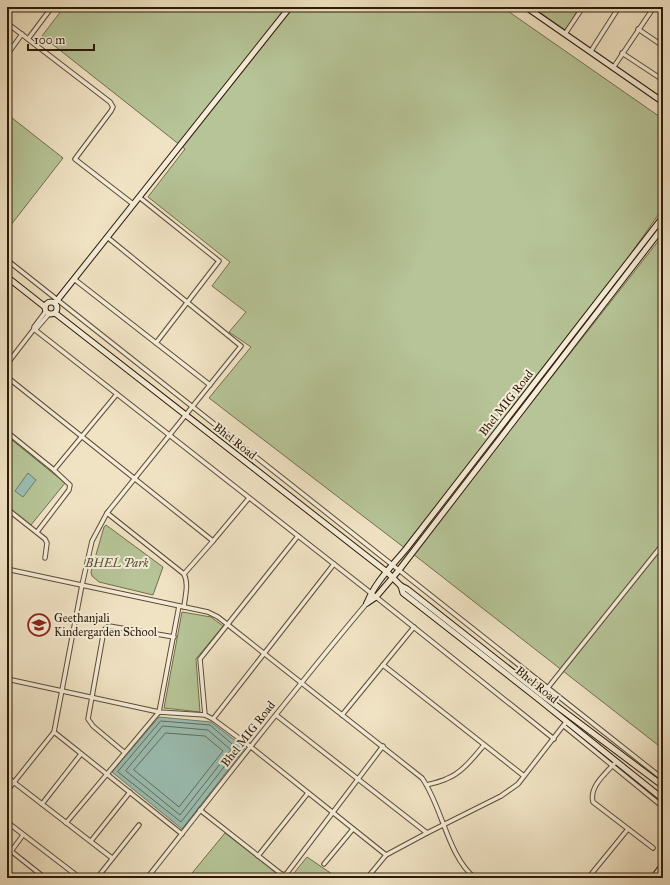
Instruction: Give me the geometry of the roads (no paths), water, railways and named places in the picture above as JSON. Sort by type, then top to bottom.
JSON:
[{"type":"street","points":[[28,39],[52,7]]},
{"type":"street","points":[[56,302],[290,7]]},
{"type":"street","points":[[526,7],[663,102]]},
{"type":"street","points":[[565,34],[583,7]]},
{"type":"street","points":[[591,51],[619,7]]},
{"type":"street","points":[[613,68],[654,7],[663,12]]},
{"type":"street","points":[[7,23],[110,102],[113,107],[111,111],[75,158],[133,204]]},
{"type":"street","points":[[638,30],[663,46]]},
{"type":"street","points":[[7,55],[22,34]]},
{"type":"street","points":[[622,53],[663,80]]},
{"type":"street","points":[[139,197],[219,262],[156,343]]},
{"type":"street","name":"Bhel MIG Road","points":[[367,603],[370,593],[386,572],[393,565],[663,216]]},
{"type":"street","name":"Bhel MIG Road","points":[[147,878],[301,682],[367,603],[376,597],[399,570],[663,227]]},
{"type":"street","points":[[7,791],[54,732],[82,585],[92,541],[107,513],[241,346],[107,237]]},
{"type":"street","points":[[7,260],[56,302],[192,407],[663,779]]},
{"type":"street","name":"Bhel Road","points":[[7,277],[386,572],[400,586],[404,593],[614,763],[663,799]]},
{"type":"street","points":[[74,279],[210,385]]},
{"type":"street","points":[[49,311],[49,302],[56,302]]},
{"type":"street","points":[[7,364],[49,311],[58,308],[56,302]]},
{"type":"street","points":[[34,329],[554,738]]},
{"type":"street","points":[[7,377],[212,541]]},
{"type":"street","points":[[54,470],[116,394]]},
{"type":"street","points":[[7,432],[70,485],[69,490],[37,532]]},
{"type":"street","points":[[184,574],[249,498]]},
{"type":"street","points":[[7,509],[37,532],[46,541],[45,558]]},
{"type":"street","points":[[107,513],[184,574],[187,585],[184,607]]},
{"type":"street","points":[[205,715],[200,659],[298,536]]},
{"type":"street","points":[[542,695],[663,544]]},
{"type":"street","points":[[213,719],[334,564]]},
{"type":"street","points":[[7,566],[11,570],[208,612],[218,616],[263,654],[301,682],[422,778],[427,785],[462,864],[475,878]]},
{"type":"street","points":[[7,576],[11,570]]},
{"type":"street","name":"Bhel Road","points":[[400,586],[407,589],[542,695],[663,786]]},
{"type":"street","points":[[66,823],[158,712],[174,637],[178,606]]},
{"type":"street","points":[[124,752],[91,724],[89,717],[104,630],[109,626],[174,637]]},
{"type":"street","points":[[342,715],[414,627]]},
{"type":"street","points":[[383,665],[524,776]]},
{"type":"street","points":[[7,679],[158,712],[205,715],[213,719],[251,747],[386,856]]},
{"type":"street","points":[[276,715],[427,833]]},
{"type":"street","points":[[367,878],[386,856],[427,833],[502,796],[518,784],[565,724]]},
{"type":"street","points":[[54,732],[182,834]]},
{"type":"street","points":[[427,785],[456,774],[466,766],[484,745]]},
{"type":"street","points":[[200,810],[280,874],[284,875],[383,746]]},
{"type":"street","points":[[42,804],[81,754]]},
{"type":"street","points":[[653,848],[593,802],[592,796],[594,788],[614,763],[663,807]]},
{"type":"street","points":[[7,777],[112,858]]},
{"type":"street","points":[[91,842],[130,792]]},
{"type":"street","points":[[258,856],[308,793]]},
{"type":"street","points":[[7,822],[80,878]]},
{"type":"street","points":[[97,878],[139,825]]},
{"type":"street","points":[[324,864],[354,829]]},
{"type":"street","points":[[588,878],[628,829]]},
{"type":"street","points":[[7,857],[23,835]]},
{"type":"street","points":[[11,851],[45,878]]},
{"type":"street","points":[[653,878],[663,865]]},
{"type":"water","points":[[28,473],[36,480],[23,497],[15,491]]},
{"type":"water","points":[[159,717],[211,722],[245,748],[182,829],[112,772]]},
{"type":"place","name":"Geethanjali Kindergarden School","points":[[39,625]]},
{"type":"park label","name":"BHEL Park","points":[[117,563]]}]
